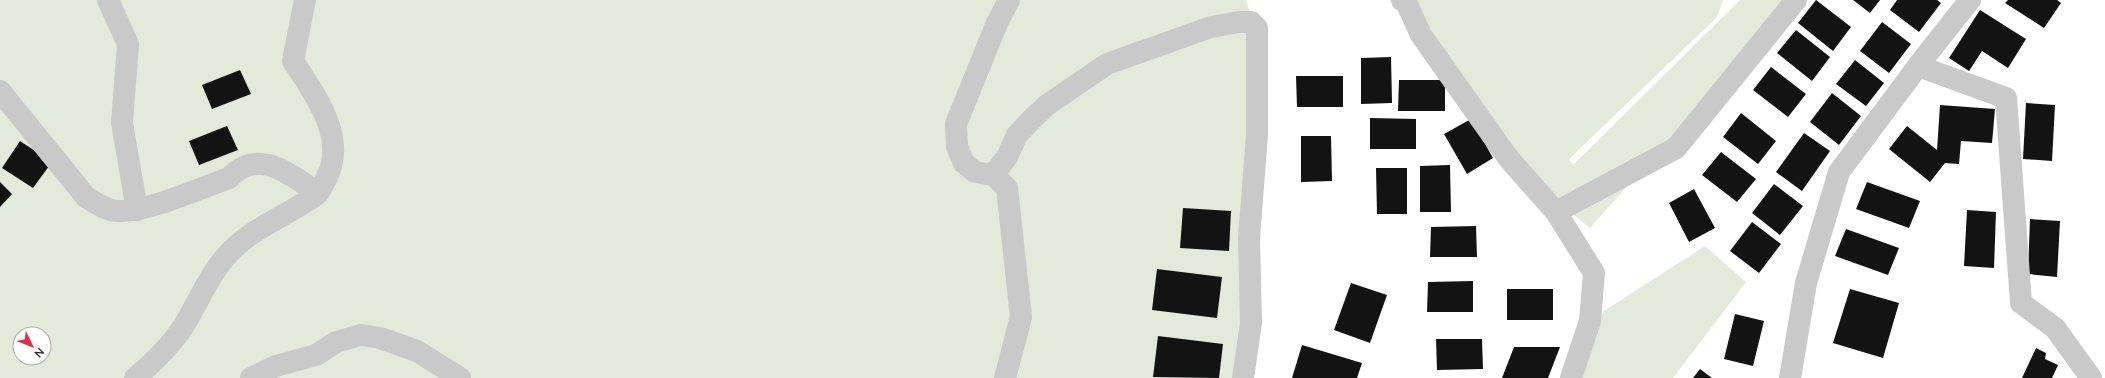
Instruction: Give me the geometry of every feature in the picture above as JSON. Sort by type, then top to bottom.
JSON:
[{"type":"street","points":[[108,0],[128,44],[122,122],[137,210]]},
{"type":"street","points":[[135,378],[164,351],[185,324],[222,260],[242,240],[318,194],[331,170],[335,152],[332,134],[314,92],[293,61],[304,0]]},
{"type":"street","points":[[1005,378],[1021,317],[1007,188],[993,175],[975,172],[964,163],[957,147],[956,124],[997,23],[1009,0]]},
{"type":"street","points":[[1556,212],[1676,148],[1796,0]]},
{"type":"street","points":[[1790,378],[1806,283],[1839,172],[1918,66],[1970,0]]},
{"type":"street","points":[[1405,1],[1421,35],[1509,159],[1556,212],[1594,273],[1590,321],[1571,378]]},
{"type":"street","points":[[993,175],[1007,157],[1017,135],[1032,119],[1047,105],[1107,64],[1211,27],[1239,22],[1251,22],[1257,28],[1258,37],[1257,135],[1249,238],[1251,323],[1242,378]]},
{"type":"street","points":[[1918,66],[2006,98],[2021,303],[2055,328],[2091,378]]},
{"type":"street","points":[[0,91],[86,196],[103,207],[109,209],[137,210],[229,178],[235,172],[259,162],[278,167],[318,194]]},
{"type":"street","points":[[251,378],[276,366],[316,355],[336,342],[362,335],[380,338],[417,351],[460,378]]},
{"type":"green space","points":[[0,0],[1246,0],[1258,37],[1256,218],[1233,378],[0,378]]},
{"type":"green space","points":[[1407,0],[1723,0],[1717,17],[1569,159],[1573,165],[1740,0],[1784,0],[1787,7],[1590,228],[1485,144]]},
{"type":"green space","points":[[1705,246],[1746,282],[1673,378],[1572,378],[1604,311]]},
{"type":"building","points":[[1816,0],[1851,27],[1833,51],[1798,23]]},
{"type":"building","points":[[1853,0],[1880,0],[1870,13]]},
{"type":"building","points":[[1897,0],[1937,0],[1941,3],[1919,32],[1890,10]]},
{"type":"building","points":[[2008,0],[2057,0],[2061,3],[2044,28],[2005,3]]},
{"type":"building","points":[[1980,10],[2026,39],[2008,68],[1982,51],[1969,71],[1949,58]]},
{"type":"building","points":[[1882,22],[1911,44],[1889,73],[1860,51]]},
{"type":"building","points":[[1796,30],[1830,57],[1812,81],[1777,53]]},
{"type":"building","points":[[1391,57],[1392,103],[1361,104],[1361,58]]},
{"type":"building","points":[[1855,60],[1884,83],[1866,106],[1836,84]]},
{"type":"building","points":[[1771,67],[1806,94],[1788,117],[1753,90]]},
{"type":"building","points":[[240,70],[251,94],[212,109],[202,85]]},
{"type":"building","points":[[1296,76],[1343,76],[1343,107],[1297,107]]},
{"type":"building","points":[[1399,80],[1445,80],[1445,111],[1398,111]]},
{"type":"building","points":[[1832,93],[1861,116],[1839,145],[1810,122]]},
{"type":"building","points":[[2026,103],[2055,105],[2052,161],[2023,159]]},
{"type":"building","points":[[1940,105],[1995,109],[1992,143],[1961,141],[1959,164],[1945,163],[1930,182],[1889,149],[1907,126],[1937,150]]},
{"type":"building","points":[[1741,113],[1776,141],[1758,164],[1723,137]]},
{"type":"building","points":[[1370,118],[1416,119],[1416,149],[1370,149]]},
{"type":"building","points":[[1471,119],[1493,158],[1467,174],[1444,134]]},
{"type":"building","points":[[227,126],[238,150],[199,165],[189,141]]},
{"type":"building","points":[[1804,133],[1830,151],[1802,191],[1776,172]]},
{"type":"building","points":[[1301,136],[1331,136],[1332,181],[1301,182]]},
{"type":"building","points":[[20,141],[52,162],[33,188],[2,168]]},
{"type":"building","points":[[1721,152],[1756,179],[1737,202],[1702,175]]},
{"type":"building","points":[[1450,165],[1451,212],[1420,212],[1420,166]]},
{"type":"building","points":[[1376,168],[1407,168],[1407,214],[1377,214]]},
{"type":"building","points":[[0,182],[12,194],[0,207]]},
{"type":"building","points":[[1867,182],[1920,201],[1909,228],[1856,209]]},
{"type":"building","points":[[1774,184],[1803,206],[1780,235],[1752,213]]},
{"type":"building","points":[[1694,189],[1715,228],[1689,242],[1669,203]]},
{"type":"building","points":[[1183,208],[1231,211],[1229,251],[1180,248]]},
{"type":"building","points":[[1967,210],[1996,212],[1994,268],[1964,266]]},
{"type":"building","points":[[2030,219],[2060,221],[2057,277],[2028,274]]},
{"type":"building","points":[[1752,222],[1781,244],[1759,273],[1730,251]]},
{"type":"building","points":[[1476,226],[1477,257],[1430,257],[1431,227]]},
{"type":"building","points":[[1846,229],[1899,248],[1888,275],[1835,256]]},
{"type":"building","points":[[1157,269],[1222,277],[1217,318],[1152,310]]},
{"type":"building","points":[[1473,281],[1473,312],[1427,312],[1428,282]]},
{"type":"building","points":[[1351,283],[1387,295],[1370,343],[1334,330]]},
{"type":"building","points":[[1507,289],[1553,289],[1553,320],[1507,320]]},
{"type":"building","points":[[1850,289],[1899,303],[1883,358],[1833,343]]},
{"type":"building","points":[[1735,314],[1764,321],[1753,366],[1724,359]]},
{"type":"building","points":[[1158,336],[1223,344],[1219,378],[1153,377]]},
{"type":"building","points":[[1436,339],[1482,339],[1483,369],[1437,370]]},
{"type":"building","points":[[1302,345],[1362,363],[1357,378],[1292,378]]},
{"type":"building","points":[[1514,347],[1560,347],[1548,378],[1502,378]]},
{"type":"building","points":[[2036,348],[2046,353],[2045,359],[2058,365],[2052,378],[2022,378]]},
{"type":"building","points":[[1700,369],[1712,378],[1693,378]]}]
